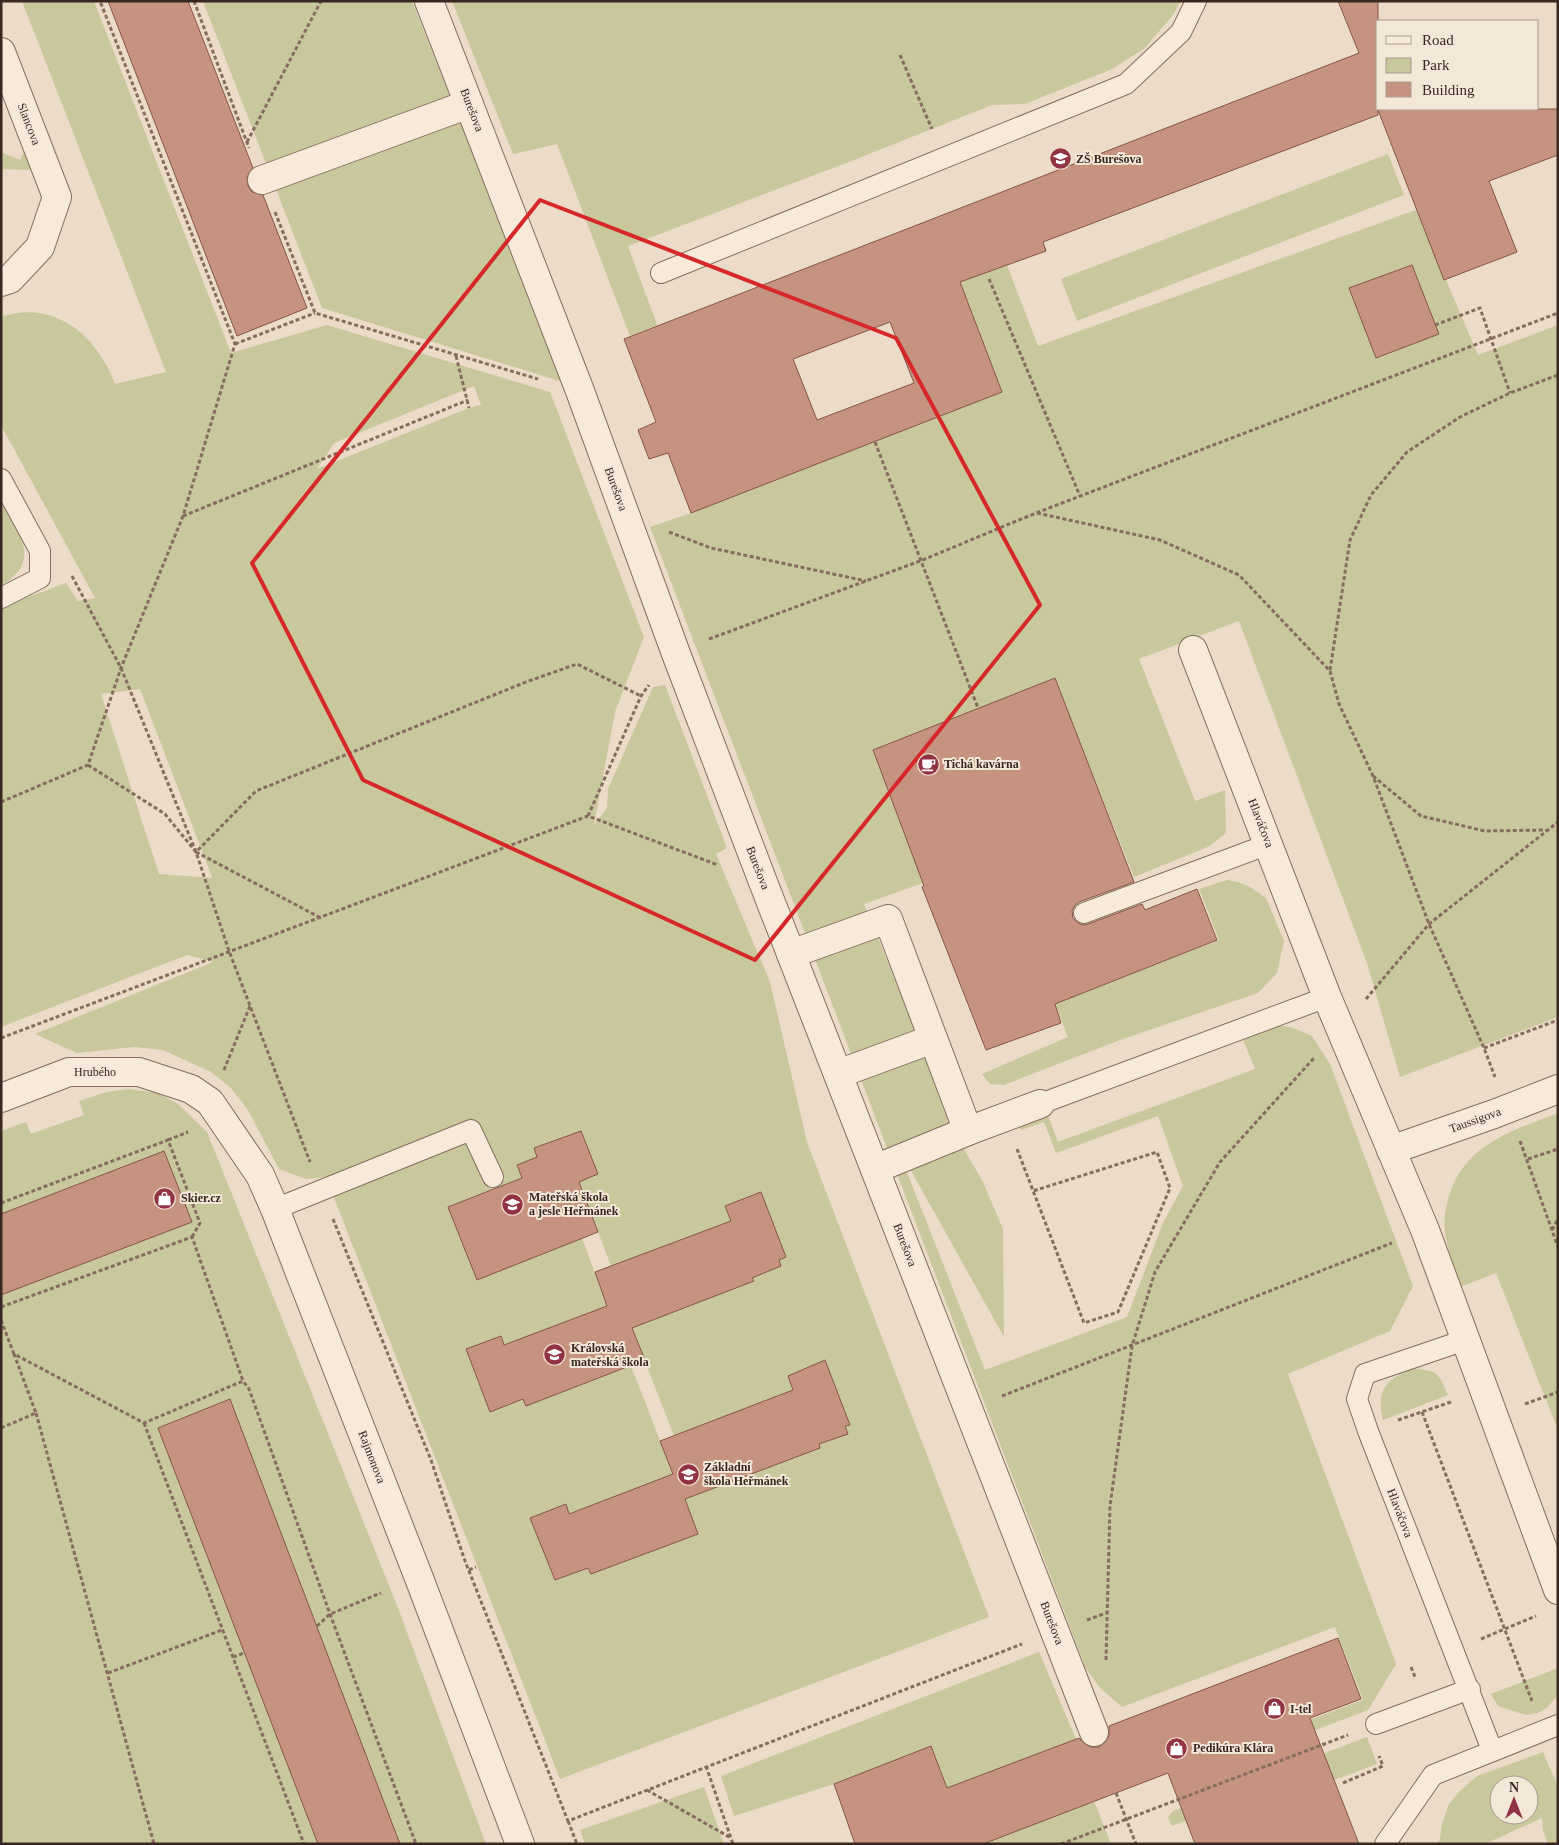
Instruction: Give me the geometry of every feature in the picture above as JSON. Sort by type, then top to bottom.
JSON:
[{"type":"street","name":"Burešova","points":[[429,1],[580,391],[675,651],[763,882],[1094,1732]]},
{"type":"street","name":"Slancova","points":[[1,52],[57,197],[40,247],[10,279],[1,282]]},
{"type":"street","points":[[262,180],[469,104]]},
{"type":"street","name":"Hlaváčova","points":[[1193,650],[1327,997],[1425,1230],[1558,1590]]},
{"type":"street","points":[[791,954],[888,919],[968,1131]]},
{"type":"street","points":[[838,1074],[933,1040]]},
{"type":"street","name":"Hrubého","points":[[1,1098],[69,1072],[139,1072],[191,1089]]},
{"type":"street","name":"Taussigova","points":[[1391,1150],[1558,1088]]},
{"type":"street","name":"Rajmonova","points":[[191,1089],[210,1102],[260,1175],[419,1578],[520,1844]]},
{"type":"street","points":[[875,1169],[1040,1104]]},
{"type":"lane","points":[[661,274],[1126,84],[1180,32],[1196,1]]},
{"type":"lane","points":[[1,479],[40,551],[40,578],[1,598]]},
{"type":"lane","points":[[1084,914],[1269,844]]},
{"type":"lane","points":[[1040,1104],[1327,997]]},
{"type":"lane","points":[[274,1209],[471,1130],[493,1177]]},
{"type":"lane","name":"Hlaváčova","points":[[1466,1340],[1365,1374],[1357,1398],[1368,1431],[1470,1689],[1492,1750]]},
{"type":"lane","points":[[1372,1726],[1470,1689]]},
{"type":"lane","points":[[1386,1844],[1433,1775],[1551,1728]]},
{"type":"path","points":[[1,802],[88,765],[121,668],[183,516],[235,344],[100,1]]},
{"type":"path","points":[[194,1],[247,143],[315,312]]},
{"type":"path","points":[[247,143],[321,1]]},
{"type":"path","points":[[900,55],[932,129]]},
{"type":"path","points":[[989,279],[1080,496]]},
{"type":"path","points":[[1435,325],[1480,308],[1510,393]]},
{"type":"path","points":[[235,344],[315,312],[456,356],[580,391]]},
{"type":"path","points":[[588,816],[641,696],[675,651],[920,561],[1036,513],[1558,314]]},
{"type":"path","points":[[456,356],[469,408]]},
{"type":"path","points":[[1558,375],[1510,393],[1460,417],[1407,452],[1371,495],[1350,540],[1330,671],[1339,704],[1373,776],[1429,924],[1484,1048],[1528,1159],[1558,1247]]},
{"type":"path","points":[[183,516],[468,400]]},
{"type":"path","points":[[875,442],[978,708]]},
{"type":"path","points":[[1036,513],[1160,540],[1239,575],[1330,671]]},
{"type":"path","points":[[625,515],[711,548],[867,581]]},
{"type":"path","points":[[70,572],[121,668],[196,852],[229,950],[321,1191],[431,1460],[468,1570],[576,1844]]},
{"type":"path","points":[[196,852],[256,791],[534,679],[577,664],[641,696]]},
{"type":"path","points":[[88,765],[164,814],[196,852],[320,917]]},
{"type":"path","points":[[1373,776],[1421,816],[1484,831],[1546,830]]},
{"type":"path","points":[[1,1038],[229,950],[588,816],[763,882]]},
{"type":"path","points":[[1106,1662],[1110,1506],[1132,1346],[1155,1272],[1220,1162],[1341,1029],[1429,924],[1558,822]]},
{"type":"path","points":[[1484,1048],[1558,1020]]},
{"type":"path","points":[[1005,1118],[1033,1191],[1084,1323],[1118,1312],[1170,1188],[1157,1152],[1033,1191]]},
{"type":"path","points":[[1,1203],[168,1140],[200,1223],[192,1237],[1,1307]]},
{"type":"path","points":[[1528,1159],[1558,1149]]},
{"type":"path","points":[[1552,1230],[1558,1219]]},
{"type":"path","points":[[969,1409],[1425,1230]]},
{"type":"path","points":[[192,1237],[243,1381],[249,1389],[416,1844]]},
{"type":"path","points":[[1,1320],[36,1413],[154,1844]]},
{"type":"path","points":[[14,1354],[144,1424],[304,1844]]},
{"type":"path","points":[[144,1424],[243,1381]]},
{"type":"path","points":[[1368,1431],[1449,1401],[1494,1415]]},
{"type":"path","points":[[1422,1412],[1506,1629],[1551,1728]]},
{"type":"path","points":[[1,1428],[36,1413]]},
{"type":"path","points":[[468,1570],[476,1567]]},
{"type":"path","points":[[316,1626],[330,1614],[381,1593]]},
{"type":"path","points":[[568,1821],[1055,1631],[1106,1614]]},
{"type":"path","points":[[1474,1642],[1540,1614]]},
{"type":"path","points":[[108,1673],[222,1630]]},
{"type":"path","points":[[232,1657],[244,1652]]},
{"type":"path","points":[[1061,1844],[1372,1726],[1383,1766],[1342,1783]]},
{"type":"path","points":[[706,1766],[733,1844]]},
{"type":"path","points":[[647,1790],[731,1838]]},
{"type":"path","points":[[1116,1793],[1136,1844]]},
{"type":"highlighted area","points":[[540,200],[896,338],[1040,605],[755,960],[363,780],[252,563]]},
{"type":"green space","points":[[22,1],[94,1],[231,353],[327,325],[550,392],[644,637],[615,712],[594,825],[607,808],[608,789],[653,687],[665,685],[727,848],[716,854],[770,982],[807,1142],[989,1617],[560,1779],[326,1177],[306,1179],[279,1169],[248,1110],[230,1087],[211,1072],[163,1050],[134,1047],[77,1053],[35,1034],[213,962],[187,955],[1,1027],[1,607],[66,583],[78,601],[95,598],[1,425],[1,317],[21,313],[39,313],[56,318],[72,326],[97,351],[115,384],[166,372]],"holes":[[[474,386],[481,405],[469,408],[317,469],[334,443]],[[140,689],[212,878],[159,874],[101,694]],[[581,1131],[579,1182],[611,1266],[731,1221],[725,1206],[761,1192],[786,1257],[779,1260],[780,1267],[755,1276],[750,1271],[753,1281],[632,1328],[674,1436],[793,1390],[788,1376],[825,1360],[850,1425],[845,1426],[847,1434],[823,1443],[816,1437],[820,1448],[685,1499],[698,1534],[591,1574],[588,1568],[555,1580],[531,1518],[566,1505],[569,1514],[673,1474],[631,1366],[526,1406],[523,1399],[490,1412],[466,1349],[500,1336],[505,1345],[607,1306],[582,1238],[448,1207],[522,1178],[517,1166],[526,1162],[542,1169],[534,1148]]]},
{"type":"green space","points":[[203,1],[412,1],[563,382],[322,308]]},
{"type":"green space","points":[[452,1],[1181,1],[1173,15],[1145,48],[1112,69],[1025,104],[992,105],[628,246],[657,325],[630,336],[557,144],[513,154]]},
{"type":"green space","points":[[26,147],[33,170],[3,169],[1,190],[1,152],[20,160]]},
{"type":"green space","points":[[1388,154],[1404,195],[1077,321],[1061,279]]},
{"type":"green space","points":[[960,209],[986,273],[1007,265],[1038,346],[1416,210],[1478,355],[1558,325],[1558,1017],[1400,1077],[1367,963],[1239,621],[1139,659],[1195,801],[1225,790],[1226,833],[1210,846],[1134,877],[1054,678],[873,751],[923,883],[864,904],[951,1118],[947,1120],[983,1182],[1003,1229],[1004,1337],[895,1142],[985,1370],[1127,1317],[1163,1223],[1183,1186],[1158,1116],[1056,1153],[1044,1122],[1021,1130],[1017,1123],[1047,1113],[1058,1142],[1255,1069],[1242,1037],[1273,1025],[1291,1027],[1312,1036],[1330,1064],[1413,1286],[1390,1331],[1288,1374],[1396,1664],[1368,1710],[1284,1742],[1280,1731],[1363,1700],[1335,1627],[1122,1707],[1100,1688],[1086,1669],[650,527],[691,513],[1002,392],[936,218]],"holes":[[[1411,265],[1439,334],[1376,358],[1349,288]]]},
{"type":"green space","points":[[1,501],[21,538],[24,558],[21,567],[14,576],[1,585]]},
{"type":"green space","points":[[1227,880],[1250,887],[1266,898],[1284,941],[1277,973],[1258,993],[1120,1040],[1004,1085],[990,1084],[982,1074],[1068,1037],[1055,1004],[1219,940],[1199,889]]},
{"type":"green space","points":[[129,1089],[158,1093],[178,1104],[207,1132],[398,1608],[486,1844],[400,1844],[229,1399],[158,1428],[318,1844],[1,1844],[1,1295],[192,1222],[163,1151],[1,1214],[1,1131],[26,1122],[31,1134],[84,1115],[79,1101],[107,1092]]},
{"type":"green space","points":[[1558,1113],[1558,1430],[1496,1273],[1460,1287],[1447,1245],[1444,1222],[1449,1196],[1456,1178],[1478,1152],[1508,1133]]},
{"type":"green space","points":[[1413,1368],[1436,1374],[1442,1381],[1448,1395],[1383,1420],[1381,1400],[1385,1387],[1396,1377]]},
{"type":"green space","points":[[1039,1652],[1076,1739],[947,1788],[931,1746],[834,1784],[734,1816],[721,1776]]},
{"type":"green space","points":[[1558,1668],[1558,1695],[1547,1708],[1537,1713],[1526,1715],[1498,1706],[1491,1694]]},
{"type":"green space","points":[[1367,1737],[1377,1764],[1334,1780],[1328,1766],[1172,1826],[1168,1817],[1173,1811]]},
{"type":"green space","points":[[1543,1752],[1558,1787],[1558,1844],[1548,1844],[1543,1830],[1542,1818],[1539,1819],[1539,1775],[1489,1775],[1489,1825],[1527,1825],[1485,1844],[1439,1844],[1442,1824],[1449,1804],[1477,1776]]},
{"type":"green space","points":[[704,1787],[724,1844],[585,1844],[580,1830]]},
{"type":"green space","points":[[1094,1801],[1111,1844],[983,1844]]},
{"type":"building","points":[[108,1],[188,1],[253,168],[247,177],[248,186],[252,192],[263,195],[307,308],[237,336]]},
{"type":"building","points":[[1338,1],[1378,1],[1378,20],[1376,20],[1376,110],[1378,110],[1378,115],[1043,242],[1046,251],[960,282],[1002,392],[691,513],[668,453],[649,459],[638,430],[656,422],[624,339],[1359,53]],"holes":[[[890,322],[914,383],[817,420],[793,359]]]},
{"type":"building","points":[[1558,109],[1558,155],[1489,181],[1517,252],[1444,280],[1378,110]]},
{"type":"building","points":[[1412,265],[1439,334],[1376,358],[1349,288]]},
{"type":"building","points":[[1055,678],[1134,882],[1079,902],[1072,911],[1073,918],[1083,925],[1088,924],[1142,904],[1145,910],[1197,889],[1217,940],[1055,1004],[1061,1023],[986,1050],[922,887],[924,886],[873,750]]},
{"type":"building","points":[[581,1131],[598,1174],[579,1182],[598,1232],[477,1280],[448,1207],[522,1178],[517,1165],[537,1157],[534,1148]]},
{"type":"building","points":[[164,1151],[192,1222],[1,1295],[1,1214]]},
{"type":"building","points":[[761,1192],[786,1257],[779,1260],[781,1266],[752,1278],[754,1281],[632,1328],[645,1360],[526,1406],[523,1399],[490,1412],[466,1349],[501,1336],[504,1345],[607,1306],[595,1272],[731,1221],[725,1206]]},
{"type":"building","points":[[825,1360],[850,1425],[845,1426],[848,1434],[819,1444],[820,1448],[685,1499],[698,1534],[591,1574],[588,1568],[555,1580],[530,1518],[566,1504],[569,1514],[673,1474],[660,1441],[793,1390],[788,1376]]},
{"type":"building","points":[[230,1399],[400,1844],[318,1844],[158,1428]]},
{"type":"building","points":[[1338,1638],[1361,1699],[1310,1718],[1359,1844],[1195,1844],[1168,1773],[983,1844],[855,1844],[834,1784],[931,1746],[947,1788],[1079,1738],[1091,1747],[1099,1747],[1106,1741],[1109,1735],[1109,1726]]},
{"type":"place","name":"ZŠ Burešova","points":[[1060,159]]},
{"type":"place","name":"Tichá kavárna","points":[[928,764]]},
{"type":"place","name":"Skier.cz","points":[[165,1198]]},
{"type":"place","name":"Mateřská škola a jesle Heřmánek","points":[[513,1204]]},
{"type":"place","name":"Královská mateřská škola","points":[[555,1355]]},
{"type":"place","name":"Základní škola Heřmánek","points":[[688,1474]]},
{"type":"place","name":"I-tel","points":[[1274,1709]]},
{"type":"place","name":"Pedikúra Klára","points":[[1177,1748]]}]
